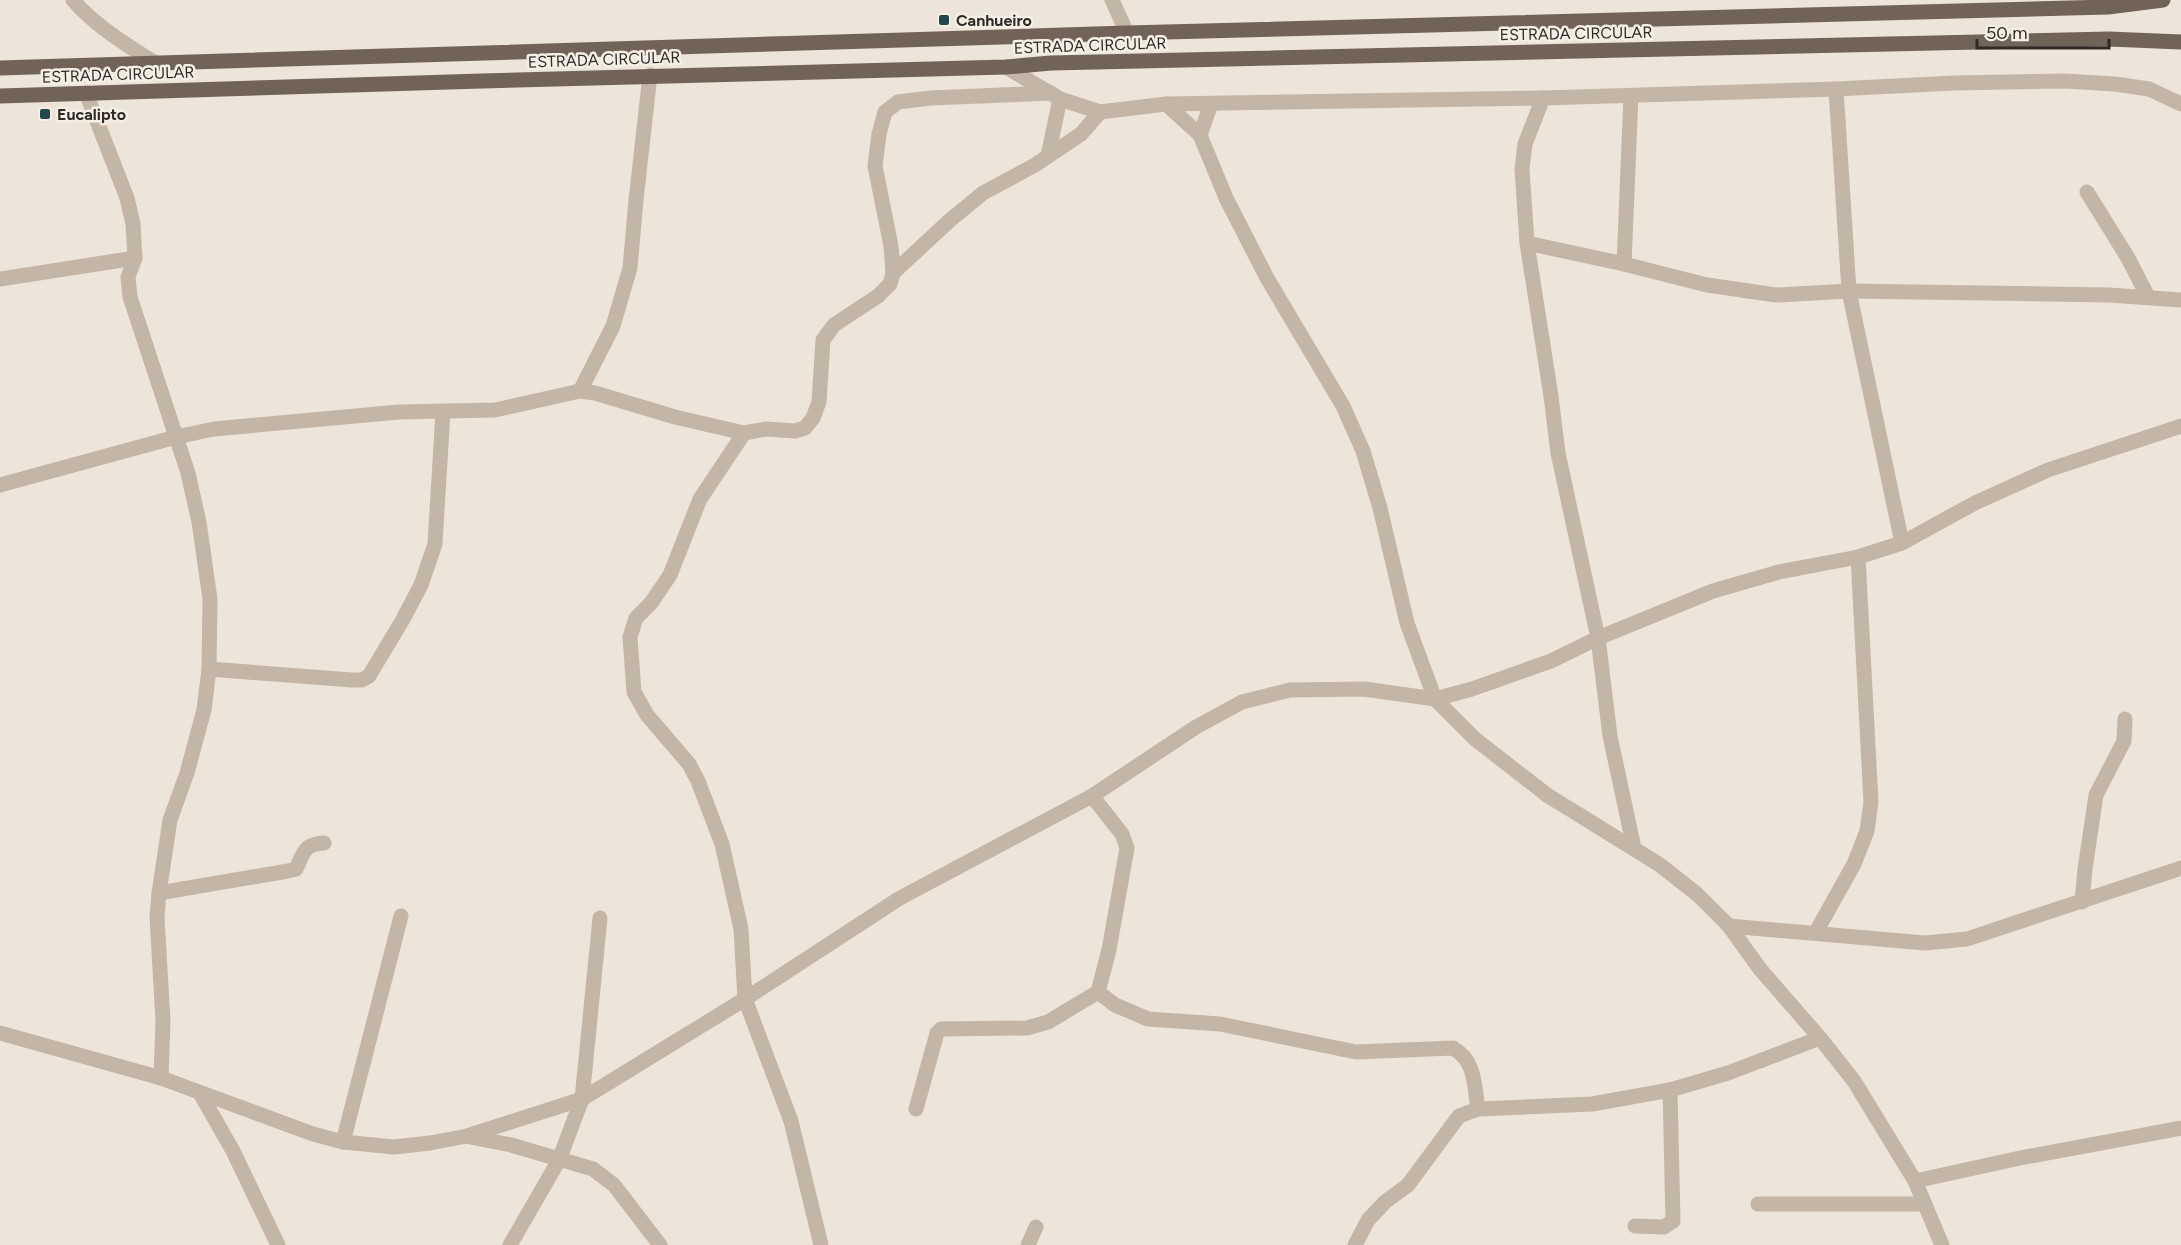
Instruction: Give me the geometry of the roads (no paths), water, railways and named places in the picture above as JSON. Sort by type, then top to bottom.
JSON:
[{"type":"main road","name":"ESTRADA CIRCULAR","points":[[0,68],[1127,33],[2108,7],[2163,0]]},
{"type":"main road","name":"ESTRADA CIRCULAR","points":[[0,96],[650,75],[1006,67],[1098,61],[2128,39],[2181,42]]},
{"type":"street","points":[[73,0],[80,9],[114,36],[155,63]]},
{"type":"street","points":[[1112,0],[1127,33]]},
{"type":"street","points":[[1006,67],[1055,96],[1100,112],[1166,104],[1631,96],[1954,83],[2064,81],[2149,89],[2181,104]]},
{"type":"street","points":[[580,391],[612,326],[630,268],[650,75]]},
{"type":"street","points":[[1836,89],[1849,291],[1902,543]]},
{"type":"street","points":[[86,93],[127,198],[133,224],[135,258],[128,278],[130,297],[188,473],[210,599],[209,669],[204,710],[187,773],[170,820],[159,893],[163,1021],[161,1078]]},
{"type":"street","points":[[1048,156],[1055,96]]},
{"type":"street","points":[[0,485],[214,429],[399,412],[495,410],[580,391],[605,395],[675,417],[744,434],[766,429],[795,431],[805,429],[813,418],[819,402],[823,340],[834,325],[878,296],[890,284],[893,273],[891,246],[875,166],[879,134],[885,112],[898,102],[931,98],[1055,96]]},
{"type":"street","points":[[1624,264],[1631,96]]},
{"type":"street","points":[[1543,98],[1525,144],[1523,160],[1527,243],[1558,453],[1598,638],[1610,736],[1634,848]]},
{"type":"street","points":[[1166,104],[1200,135],[1226,198],[1267,278],[1343,406],[1363,451],[1380,508],[1407,623],[1435,699],[1475,739],[1547,795],[1660,865],[1698,895],[1729,926],[1760,969],[1854,1081],[1915,1181],[1942,1245]]},
{"type":"street","points":[[1200,135],[1211,104]]},
{"type":"street","points":[[893,273],[949,221],[983,194],[1081,134],[1100,112]]},
{"type":"street","points":[[2087,192],[2128,258],[2148,297]]},
{"type":"street","points":[[1527,243],[1707,285],[1776,295],[1849,291],[2148,297],[2181,300]]},
{"type":"street","points":[[0,279],[135,258]]},
{"type":"street","points":[[209,669],[352,680],[362,680],[369,676],[421,585],[435,544],[443,412]]},
{"type":"street","points":[[0,1033],[161,1078],[313,1134],[342,1142],[394,1147],[467,1137],[582,1099],[745,999],[900,898],[1092,796],[1196,727],[1242,702],[1290,690],[1364,689],[1435,699],[1472,690],[1551,662],[1598,638],[1713,591],[1779,572],[1857,557],[1902,543],[1975,503],[2048,471],[2181,426]]},
{"type":"street","points":[[744,434],[700,499],[670,575],[651,603],[636,618],[630,637],[634,692],[647,715],[689,764],[698,781],[722,844],[741,929],[745,999],[791,1121],[820,1245]]},
{"type":"street","points":[[1816,932],[1854,864],[1867,831],[1871,802],[1857,557]]},
{"type":"street","points":[[2082,902],[2096,795],[2124,741],[2125,719]]},
{"type":"street","points":[[916,1108],[937,1033],[941,1029],[1027,1028],[1048,1022],[1098,992],[1109,950],[1127,848],[1122,834],[1092,796]]},
{"type":"street","points":[[159,893],[288,872],[296,868],[307,847],[324,843]]},
{"type":"street","points":[[1729,926],[1924,943],[1967,939],[2181,868]]},
{"type":"street","points":[[342,1142],[401,916]]},
{"type":"street","points":[[510,1245],[559,1160],[582,1099],[600,918]]},
{"type":"street","points":[[1098,992],[1115,1005],[1148,1019],[1220,1024],[1356,1052],[1453,1048],[1462,1053],[1470,1063],[1479,1109]]},
{"type":"street","points":[[1355,1245],[1368,1220],[1385,1202],[1408,1185],[1460,1116],[1479,1109],[1592,1104],[1670,1090],[1728,1073],[1820,1038]]},
{"type":"street","points":[[1635,1226],[1664,1227],[1673,1221],[1670,1090]]},
{"type":"street","points":[[200,1093],[233,1151],[278,1245]]},
{"type":"street","points":[[1915,1181],[2020,1158],[2181,1128]]},
{"type":"street","points":[[467,1137],[511,1145],[593,1169],[614,1185],[660,1245]]},
{"type":"street","points":[[1758,1204],[1925,1204]]},
{"type":"street","points":[[1029,1245],[1036,1227]]},
{"type":"place","name":"Canhueiro","points":[[944,20]]},
{"type":"place","name":"Eucalipto","points":[[45,114]]}]
